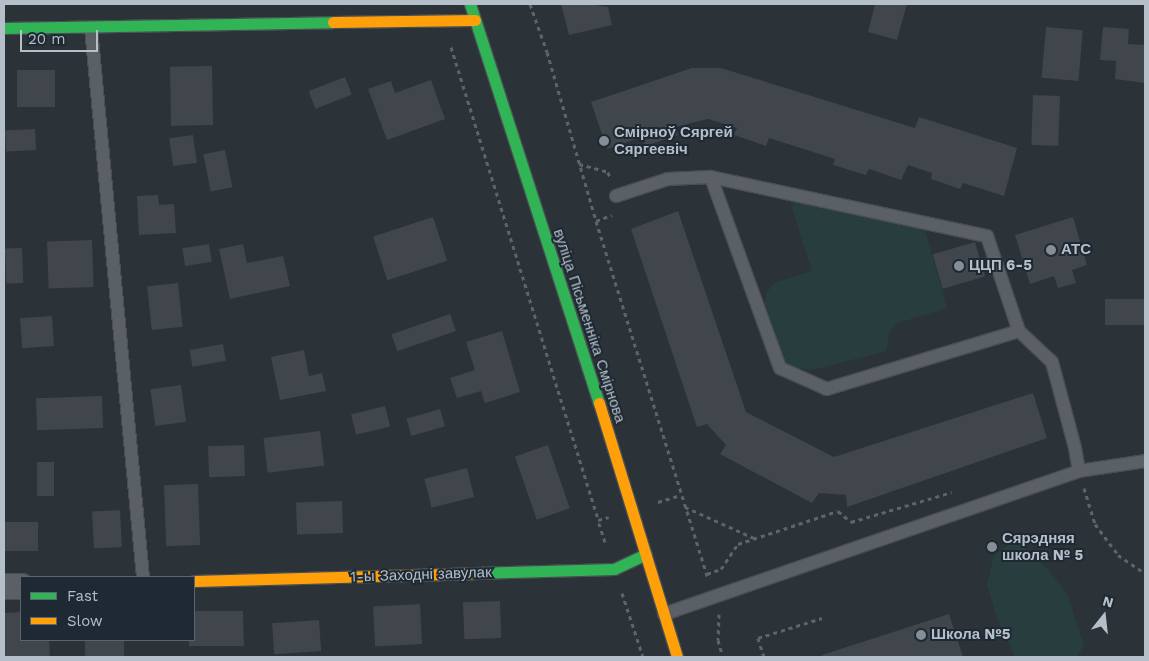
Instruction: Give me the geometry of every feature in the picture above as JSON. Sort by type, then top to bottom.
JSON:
[{"type":"street","name":"вуліца Пісьменніка Смірнова","points":[[470,4],[646,554],[677,657]]},
{"type":"street","points":[[4,28],[475,20]]},
{"type":"street","name":"1-ы Заходні завулак","points":[[195,581],[614,569],[646,554]]},
{"type":"street","points":[[4,586],[20,586]]},
{"type":"lane","points":[[91,28],[143,576]]},
{"type":"lane","points":[[616,196],[668,179],[711,178],[987,236],[1019,331],[1052,362],[1075,448],[1079,471]]},
{"type":"lane","points":[[711,178],[780,368],[827,390],[1019,331]]},
{"type":"lane","points":[[664,614],[1079,471],[1145,461]]},
{"type":"path","points":[[530,4],[547,52],[599,231],[719,612],[718,640],[723,657]]},
{"type":"path","points":[[443,21],[598,520]]},
{"type":"path","points":[[1079,471],[1095,524],[1118,555],[1145,573]]},
{"type":"path","points":[[707,574],[721,569],[738,544],[754,538],[838,511],[851,522],[956,491]]},
{"type":"path","points":[[685,506],[754,538]]},
{"type":"path","points":[[764,657],[758,638],[822,618]]},
{"type":"green space","points":[[794,201],[923,223],[947,308],[898,323],[890,330],[886,351],[813,370],[795,368],[783,360],[765,303],[767,292],[774,283],[812,271],[792,208]]},
{"type":"green space","points":[[1016,541],[1044,565],[1067,593],[1084,645],[1077,657],[1015,657],[998,621],[987,585],[994,554]]},
{"type":"building","points":[[561,4],[590,4],[608,7],[612,25],[569,35]]},
{"type":"building","points":[[875,4],[907,4],[897,40],[868,32]]},
{"type":"building","points":[[1046,27],[1083,30],[1078,81],[1042,78]]},
{"type":"building","points":[[1103,27],[1129,29],[1128,44],[1145,45],[1145,83],[1115,79],[1116,61],[1100,60]]},
{"type":"building","points":[[212,66],[213,125],[171,126],[170,67]]},
{"type":"building","points":[[692,68],[721,68],[915,128],[919,117],[1017,148],[1004,196],[963,183],[960,189],[931,179],[932,173],[908,165],[901,180],[869,169],[866,175],[833,165],[835,159],[769,138],[766,146],[734,135],[737,128],[708,119],[675,127],[678,135],[645,146],[642,137],[607,149],[591,102]]},
{"type":"building","points":[[17,70],[55,70],[55,107],[17,107]]},
{"type":"building","points":[[345,77],[352,95],[315,109],[309,91]]},
{"type":"building","points":[[431,80],[445,119],[387,140],[368,89],[391,81],[395,93]]},
{"type":"building","points":[[1033,95],[1060,96],[1058,146],[1031,145]]},
{"type":"building","points":[[35,129],[36,150],[6,152],[5,131]]},
{"type":"building","points":[[193,135],[197,163],[173,166],[169,138]]},
{"type":"building","points":[[225,150],[232,187],[211,191],[203,154]]},
{"type":"building","points":[[158,195],[159,205],[174,204],[176,233],[139,235],[137,196]]},
{"type":"building","points":[[678,211],[746,412],[834,457],[1033,393],[1047,438],[847,507],[846,495],[819,493],[812,503],[720,454],[726,445],[707,424],[697,427],[631,229]]},
{"type":"building","points":[[433,217],[447,261],[387,280],[373,236]]},
{"type":"building","name":"АТС","points":[[1073,217],[1087,265],[1072,270],[1076,283],[1058,288],[1054,276],[1030,284],[1015,235]]},
{"type":"building","points":[[92,240],[94,287],[49,289],[47,242]]},
{"type":"building","name":"ЦЦП 6-5","points":[[975,242],[985,277],[943,289],[933,254]]},
{"type":"building","points":[[209,244],[212,262],[185,266],[182,248]]},
{"type":"building","points":[[243,244],[247,263],[283,256],[290,286],[230,299],[219,249]]},
{"type":"building","points":[[22,248],[23,283],[6,284],[5,249]]},
{"type":"building","points":[[178,283],[183,327],[152,330],[147,286]]},
{"type":"building","points":[[1105,299],[1145,299],[1145,325],[1105,325]]},
{"type":"building","points":[[450,314],[456,331],[397,351],[391,334]]},
{"type":"building","points":[[52,316],[54,346],[22,348],[20,318]]},
{"type":"building","points":[[502,331],[520,392],[485,403],[481,391],[457,398],[450,378],[475,370],[466,342]]},
{"type":"building","points":[[223,344],[226,361],[192,367],[190,350]]},
{"type":"building","points":[[304,350],[309,376],[322,373],[326,391],[280,400],[271,357]]},
{"type":"building","points":[[181,385],[186,422],[155,426],[150,389]]},
{"type":"building","points":[[102,396],[103,428],[37,430],[36,398]]},
{"type":"building","points":[[385,406],[390,426],[356,435],[351,414]]},
{"type":"building","points":[[440,409],[445,426],[411,436],[406,419]]},
{"type":"building","points":[[320,431],[324,466],[268,473],[263,438]]},
{"type":"building","points":[[244,445],[245,476],[209,477],[208,446]]},
{"type":"building","points":[[548,445],[570,508],[537,520],[515,456]]},
{"type":"building","points":[[37,462],[54,462],[54,496],[37,496]]},
{"type":"building","points":[[467,468],[474,497],[432,508],[424,479]]},
{"type":"building","points":[[198,484],[200,545],[166,546],[164,485]]},
{"type":"building","points":[[342,501],[343,533],[297,535],[296,503]]},
{"type":"building","points":[[120,510],[122,547],[94,548],[92,511]]},
{"type":"building","points":[[4,522],[38,522],[38,551],[4,551]]},
{"type":"building","points":[[500,601],[501,638],[464,639],[463,602]]},
{"type":"building","points":[[420,604],[422,644],[375,646],[373,606]]},
{"type":"building","points":[[195,611],[243,611],[244,646],[189,646],[189,641],[195,641]]},
{"type":"building","points":[[20,612],[20,641],[49,641],[50,657],[4,657],[4,613]]},
{"type":"building","name":"Школа №5","points":[[949,614],[963,657],[822,657],[822,655]]},
{"type":"building","points":[[319,620],[321,651],[274,654],[272,623]]},
{"type":"building","points":[[85,641],[124,641],[124,657],[85,657]]},
{"type":"traffic: fast","points":[[470,4],[599,403]]},
{"type":"traffic: fast","points":[[4,28],[333,22]]},
{"type":"traffic: fast","points":[[474,573],[614,569],[646,554]]},
{"type":"traffic: slow","points":[[333,22],[475,20]]},
{"type":"traffic: slow","points":[[599,403],[677,657]]},
{"type":"traffic: slow","points":[[195,581],[474,573]]},
{"type":"place","name":"Смірноў Сяргей Сяргеевіч","points":[[604,141]]},
{"type":"place","name":"АТС","points":[[1051,250]]},
{"type":"place","name":"ЦЦП 6-5","points":[[959,266]]},
{"type":"place","name":"Сярэдняя школа № 5","points":[[992,547]]},
{"type":"place","name":"Школа №5","points":[[921,635]]}]
